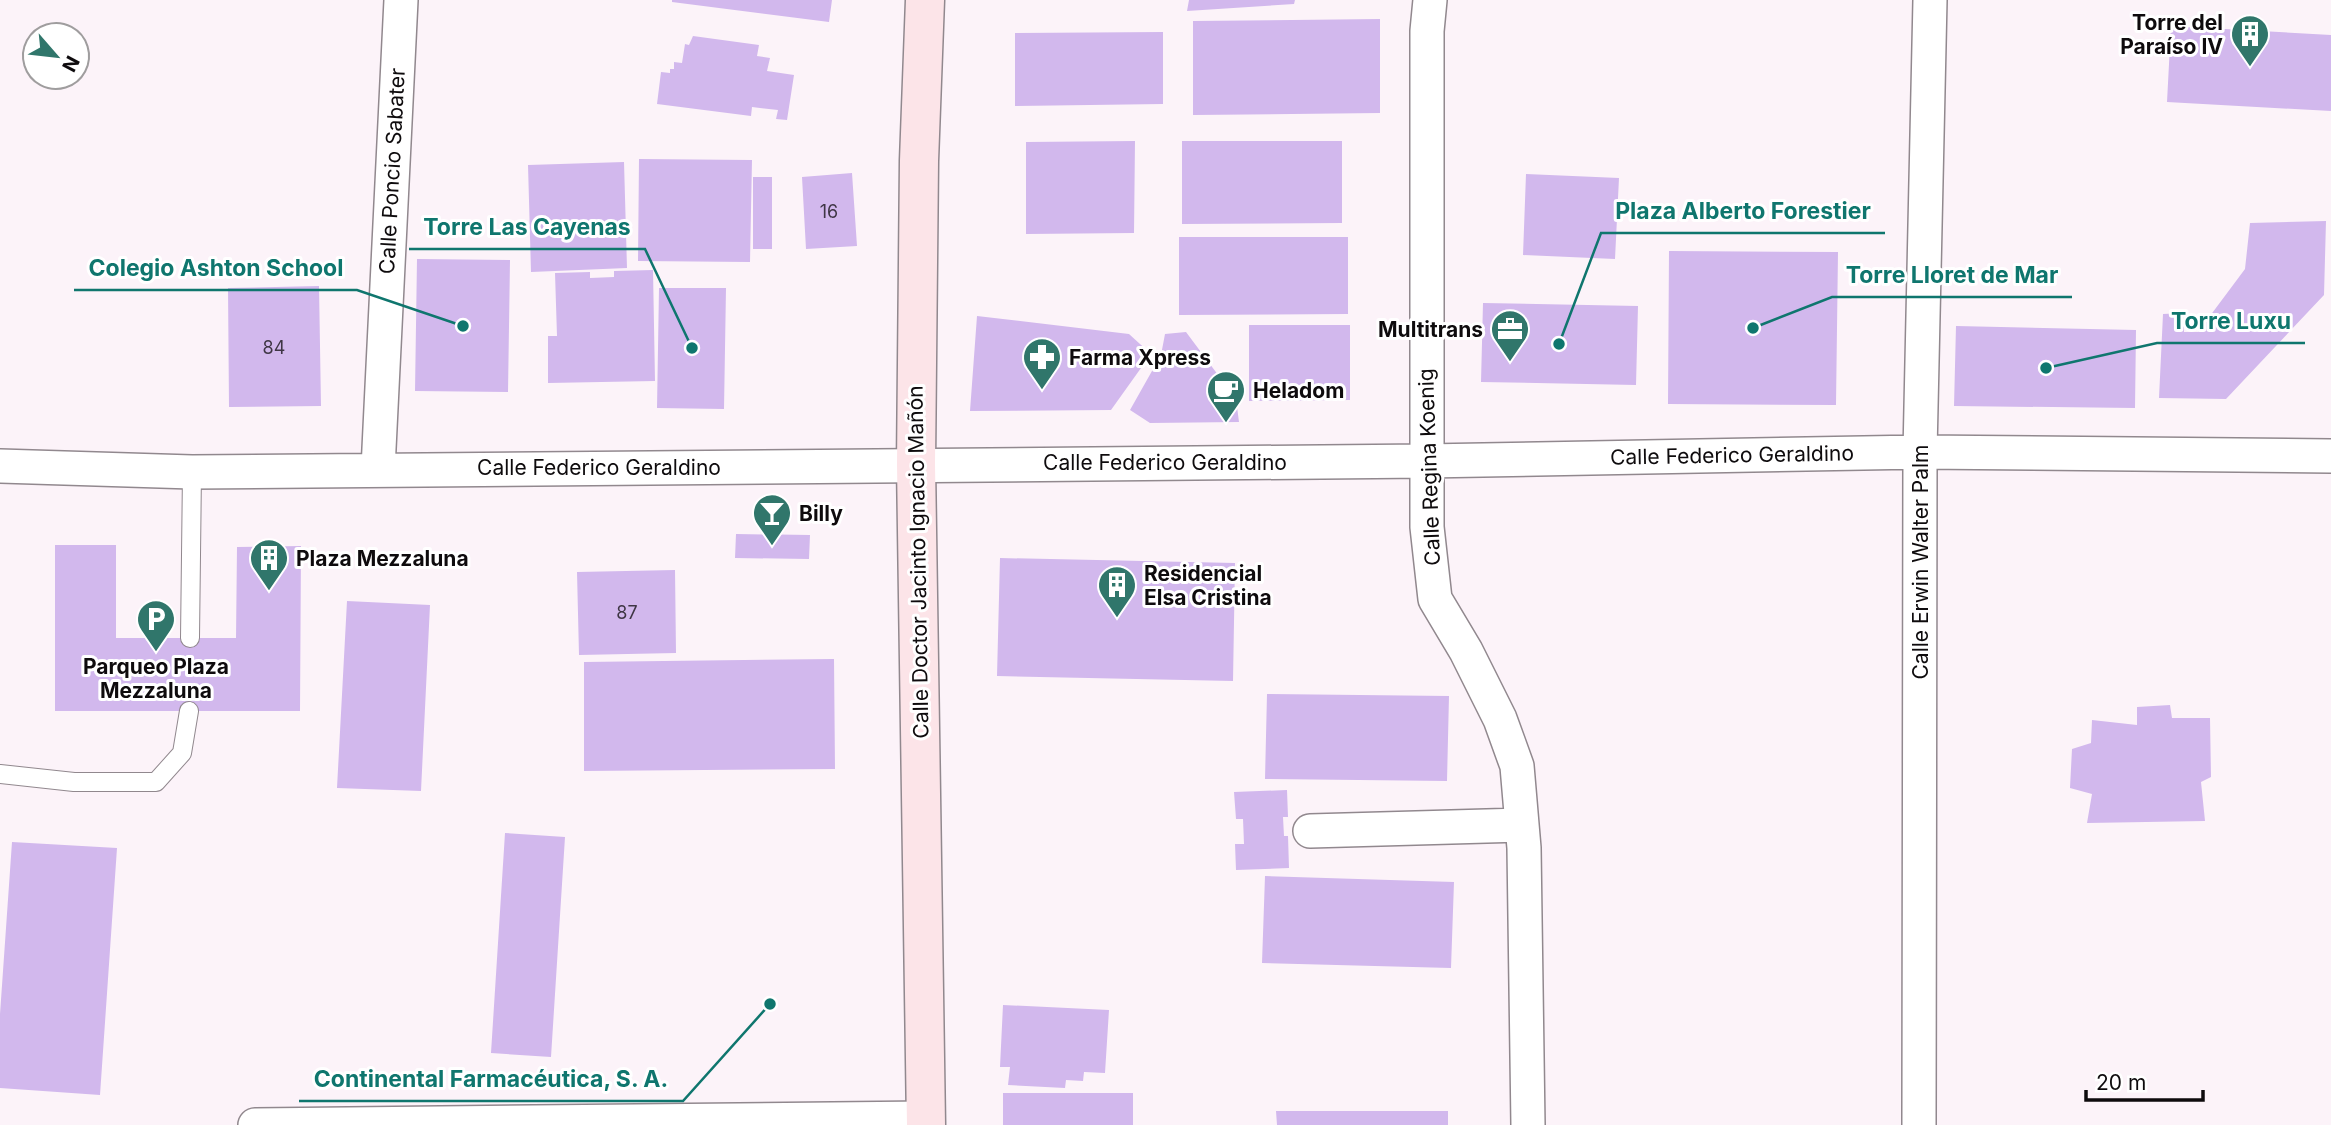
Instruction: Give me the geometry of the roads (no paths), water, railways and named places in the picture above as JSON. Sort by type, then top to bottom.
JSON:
[{"type":"street","name":"Calle Poncio Sabater","points":[[378,468],[401,0]]},
{"type":"street","name":"Calle Doctor Jacinto Ignacio Mañón","points":[[925,0],[919,161],[916,464],[926,1122]]},
{"type":"street","name":"Calle Regina Koenig","points":[[1430,0],[1427,31],[1427,527],[1435,599],[1466,651],[1500,719],[1517,766],[1524,848],[1528,1125]]},
{"type":"street","name":"Calle Erwin Walter Palm","points":[[1919,1125],[1920,452],[1930,0]]},
{"type":"street","name":"Calle Federico Geraldino","points":[[0,466],[192,472],[378,468],[1426,461],[1920,452],[2331,456]]},
{"type":"street","points":[[1310,831],[1522,825]]},
{"type":"street","points":[[255,1125],[926,1122]]},
{"type":"lane","points":[[190,638],[192,472]]},
{"type":"lane","points":[[0,774],[74,782],[156,782],[182,753],[189,711]]},
{"type":"place","name":"Torre del Paraíso IV","points":[[2250,68]]},
{"type":"place","name":"Colegio Ashton School","points":[[463,326]]},
{"type":"place","name":"Torre Lloret de Mar","points":[[1753,328]]},
{"type":"place","name":"Plaza Alberto Forestier","points":[[1559,344]]},
{"type":"place","name":"Torre Las Cayenas","points":[[692,348]]},
{"type":"place","name":"Multitrans","points":[[1510,363]]},
{"type":"place","name":"Torre Luxu","points":[[2046,368]]},
{"type":"place","name":"Farma Xpress","points":[[1042,391]]},
{"type":"place","name":"Heladom","points":[[1226,424]]},
{"type":"place","name":"Billy","points":[[772,547]]},
{"type":"place","name":"Plaza Mezzaluna","points":[[269,592]]},
{"type":"place","name":"Residencial Elsa Cristina","points":[[1117,619]]},
{"type":"place","name":"Parqueo Plaza Mezzaluna","points":[[156,653]]},
{"type":"place","name":"Continental Farmacéutica, S. A.","points":[[770,1004]]}]
